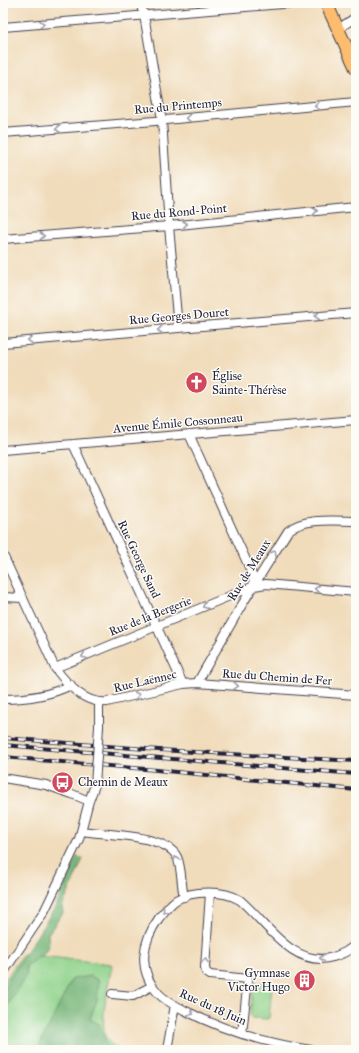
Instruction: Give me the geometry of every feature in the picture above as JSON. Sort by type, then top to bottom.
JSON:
[{"type":"main road","points":[[326,3],[356,68]]},
{"type":"street","points":[[140,3],[144,15],[162,120],[178,328]]},
{"type":"street","points":[[3,27],[294,3]]},
{"type":"street","points":[[338,29],[356,17]]},
{"type":"street","name":"Rue du Printemps","points":[[3,133],[356,102]]},
{"type":"street","name":"Rue du Rond-Point","points":[[3,239],[169,226],[356,207]]},
{"type":"street","name":"Rue Georges Douret","points":[[3,343],[356,313]]},
{"type":"street","name":"Avenue Émile Cossonneau","points":[[3,450],[356,420]]},
{"type":"street","points":[[189,434],[250,569],[254,586]]},
{"type":"street","name":"Rue George Sand","points":[[73,444],[183,684]]},
{"type":"street","name":"Rue de Meaux","points":[[197,683],[284,537],[294,526],[312,521],[356,521]]},
{"type":"street","points":[[3,555],[56,668],[64,679],[84,698],[98,703],[100,727],[95,785],[89,801],[82,831],[44,912],[3,973]]},
{"type":"street","name":"Rue de la Bergerie","points":[[56,668],[254,586],[266,584],[356,592]]},
{"type":"street","points":[[3,597],[23,598]]},
{"type":"street","name":"Rue Laënnec","points":[[98,703],[108,702],[183,684],[197,683]]},
{"type":"street","name":"Rue du Chemin de Fer","points":[[197,683],[356,695]]},
{"type":"street","points":[[3,699],[30,698],[56,692],[71,685]]},
{"type":"street","points":[[3,778],[46,785],[89,801]]},
{"type":"street","points":[[82,831],[146,839],[168,848],[177,858],[184,896]]},
{"type":"street","points":[[210,893],[205,968],[206,972],[210,975],[248,979],[242,1034]]},
{"type":"street","name":"Rue du 18 Juin","points":[[311,1050],[278,1044],[242,1034],[196,1016],[164,998],[152,986],[145,968],[144,954],[148,936],[165,910],[176,900],[184,896],[210,893],[228,894],[240,900],[288,948],[308,958],[322,959],[336,956],[345,953],[356,943]]},
{"type":"street","points":[[112,994],[133,996],[152,986]]},
{"type":"street","points":[[167,1050],[175,1005]]},
{"type":"green space","points":[[77,856],[83,859],[62,907],[63,913],[48,934],[49,946],[44,953],[26,966],[27,974],[3,1013],[3,989],[56,906]]},
{"type":"green space","points":[[23,954],[111,964],[104,1015],[105,1033],[110,1043],[122,1050],[3,1050],[3,983]]},
{"type":"green space","points":[[91,976],[99,981],[97,1000],[90,1019],[99,1024],[108,1050],[37,1050],[72,979]]},
{"type":"green space","points":[[255,982],[272,985],[268,1019],[252,1018],[250,1016],[253,983]]},
{"type":"railway","points":[[3,738],[159,750],[356,761]]},
{"type":"railway","points":[[3,745],[356,774]]},
{"type":"railway","points":[[3,757],[157,770],[356,790]]},
{"type":"place","name":"Église Sainte-Thérèse","points":[[197,383]]},
{"type":"place","name":"Chemin de Meaux","points":[[63,782]]},
{"type":"place","name":"Gymnase Victor Hugo","points":[[305,980]]}]
